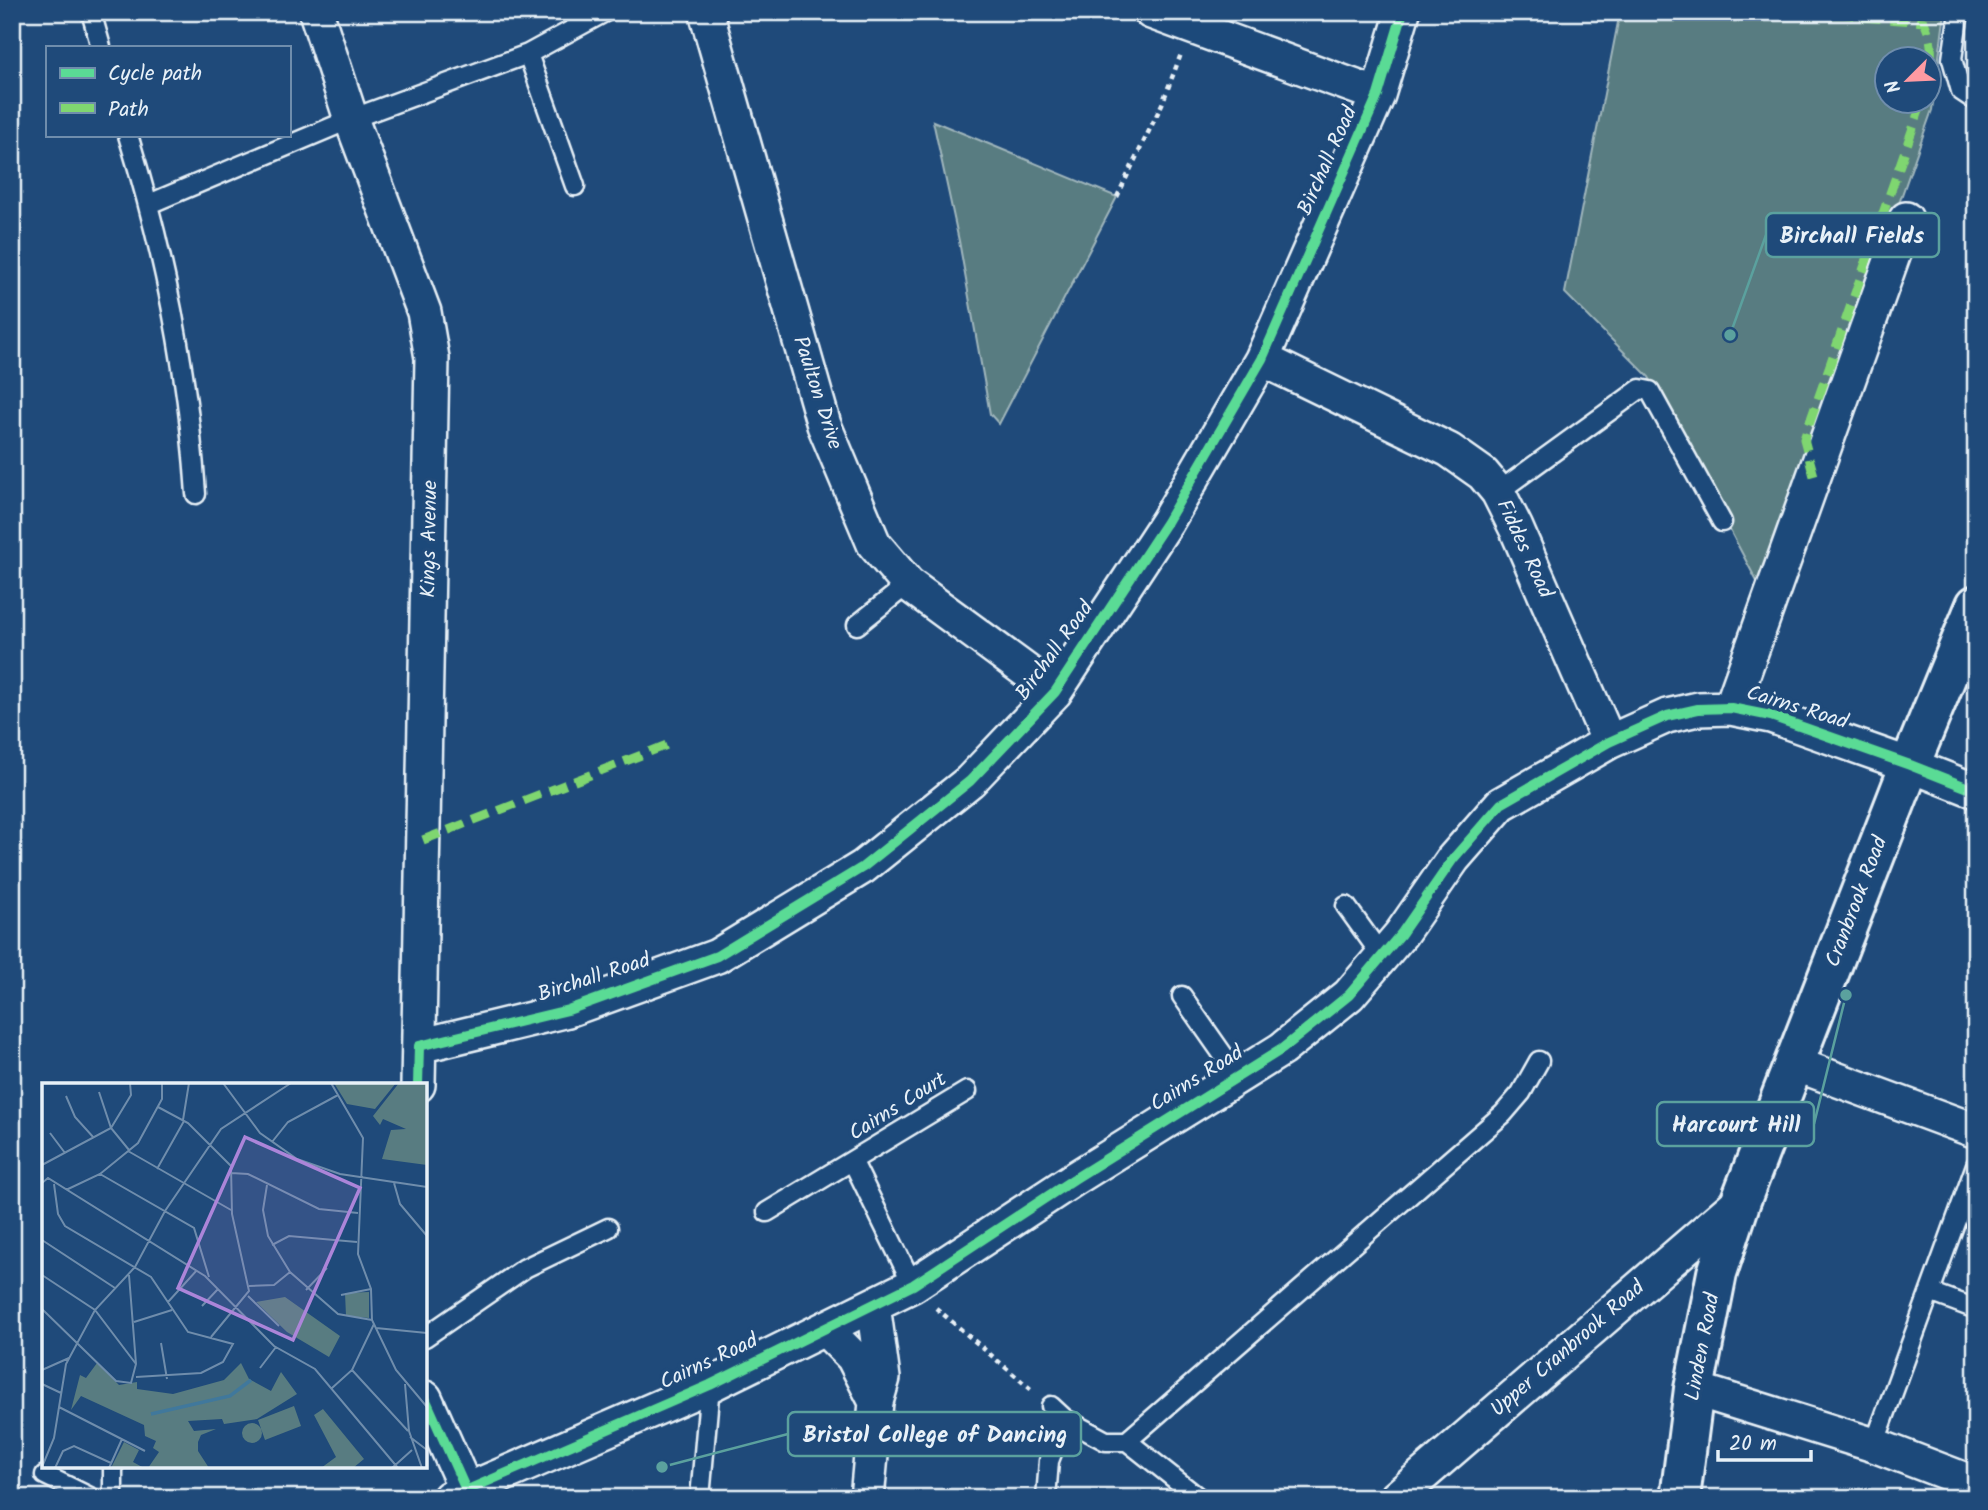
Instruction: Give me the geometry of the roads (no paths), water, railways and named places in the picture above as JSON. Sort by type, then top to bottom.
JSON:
[{"type":"main road","name":"Cranbrook Road","points":[[1741,1200],[1910,765],[1976,605]]},
{"type":"main road","name":"Linden Road","points":[[1680,1498],[1694,1389],[1717,1273],[1741,1200]]},
{"type":"street","name":"Kings Avenue","points":[[316,12],[351,119],[424,312],[432,358],[418,1083]]},
{"type":"street","name":"Paulton Drive","points":[[706,12],[824,425],[874,544],[908,584],[1055,692]]},
{"type":"street","points":[[1151,12],[1378,95]]},
{"type":"street","name":"Birchall Road","points":[[419,1046],[568,1010],[717,956],[863,867],[970,781],[1055,692],[1167,522],[1262,359],[1378,95],[1403,12]]},
{"type":"street","points":[[1731,708],[1906,219]]},
{"type":"street","name":"Fiddes Road","points":[[1262,359],[1449,450],[1483,474],[1498,492],[1516,528],[1609,742]]},
{"type":"street","name":"Cairns Road","points":[[458,1494],[710,1385],[913,1285],[1074,1179],[1282,1049],[1349,995],[1401,934],[1453,859],[1501,804],[1609,742],[1667,716],[1698,709],[1731,708],[1771,716],[1976,791]]},
{"type":"street","points":[[1795,1064],[1976,1131]]},
{"type":"street","name":"Upper Cranbrook Road","points":[[1396,1498],[1741,1200]]},
{"type":"street","points":[[866,1498],[876,1402],[883,1378],[873,1305]]},
{"type":"street","points":[[825,1329],[853,1357],[876,1402]]},
{"type":"street","points":[[1694,1389],[1874,1445],[1976,1484]]},
{"type":"street","points":[[427,1404],[458,1494]]},
{"type":"lane","points":[[91,12],[101,46]]},
{"type":"lane","points":[[149,204],[351,119],[528,54],[605,12]]},
{"type":"lane","points":[[1959,12],[1952,60],[1961,91],[1976,102]]},
{"type":"lane","points":[[528,54],[575,186]]},
{"type":"lane","points":[[128,136],[149,204],[180,353],[191,425],[196,494]]},
{"type":"lane","points":[[1498,492],[1640,389],[1650,391],[1722,522]]},
{"type":"lane","points":[[857,625],[908,584]]},
{"type":"lane","points":[[1346,906],[1382,956]]},
{"type":"lane","points":[[1182,996],[1238,1076]]},
{"type":"lane","points":[[1127,1441],[1503,1114],[1521,1093],[1539,1061]]},
{"type":"lane","name":"Cairns Court","points":[[767,1212],[967,1091]]},
{"type":"lane","name":"Cairns Court","points":[[853,1162],[913,1285]]},
{"type":"lane","points":[[1874,1445],[1976,1165]]},
{"type":"lane","points":[[427,1336],[526,1268],[608,1228]]},
{"type":"lane","points":[[1930,1292],[1976,1309]]},
{"type":"lane","points":[[701,1498],[710,1385]]},
{"type":"lane","points":[[1051,1406],[1065,1419],[1105,1441],[1127,1441],[1199,1498]]},
{"type":"lane","points":[[1046,1498],[1049,1461],[1065,1419]]},
{"type":"lane","points":[[113,1468],[113,1498]]},
{"type":"lane","points":[[45,1475],[92,1498]]},
{"type":"place","name":"Birchall Fields","points":[[1730,335]]},
{"type":"place","name":"Harcourt Hill","points":[[1846,995]]},
{"type":"place","name":"Bristol College of Dancing","points":[[662,1467]]}]
